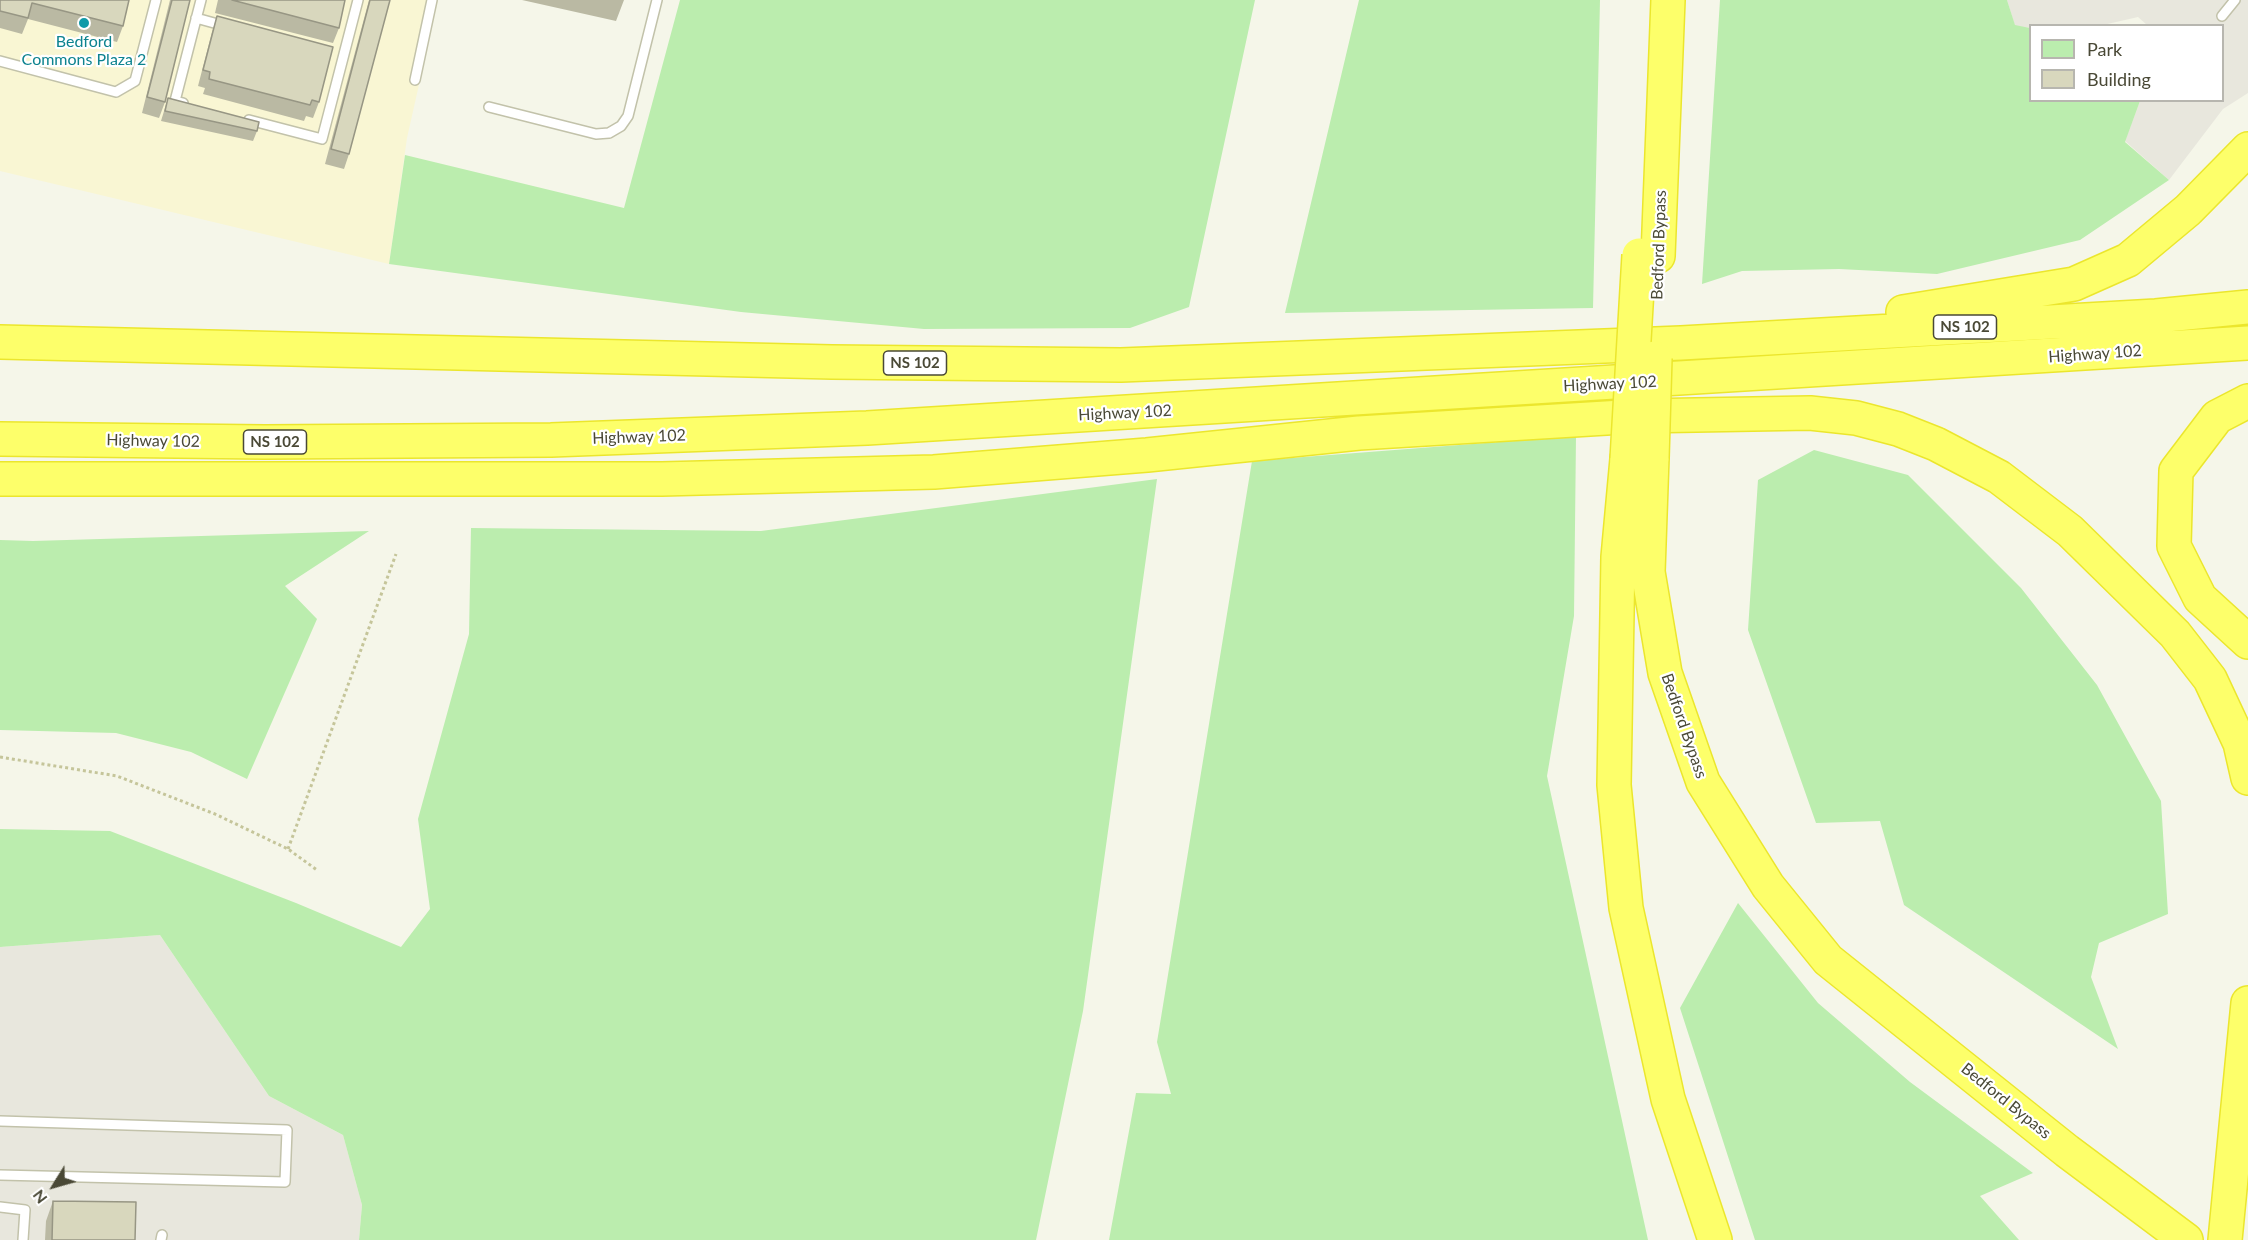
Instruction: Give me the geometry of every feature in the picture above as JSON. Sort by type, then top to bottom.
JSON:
[{"type":"highway","name":"Bedford Bypass","points":[[1648,0],[1648,256]]},
{"type":"highway","name":"Bedford Bypass","points":[[1668,0],[1648,256],[1640,458],[1648,572],[1665,673],[1703,782],[1768,886],[1828,960],[2067,1151],[2186,1240]]},
{"type":"highway","points":[[1681,344],[2021,294],[2074,284],[2128,260],[2188,210],[2248,149]]},
{"type":"highway","name":"Highway 102","points":[[0,342],[832,362],[1121,364],[1681,344],[2156,316],[2248,307]]},
{"type":"highway","points":[[0,330],[97,344]]},
{"type":"highway","name":"Highway 102","points":[[0,439],[265,442],[550,440],[867,428],[2248,343]]},
{"type":"highway","points":[[503,479],[662,459],[1125,429],[1325,412],[1365,398]]},
{"type":"highway","points":[[2248,401],[2217,417],[2176,471],[2174,546],[2200,598],[2248,642]]},
{"type":"highway","points":[[0,478],[662,479],[934,472],[1359,434],[1639,416],[1810,413],[1856,418],[1898,429],[1926,440],[1999,477],[2070,531],[2175,634],[2210,679],[2240,743],[2248,778]]},
{"type":"highway","name":"Bedford Bypass","points":[[1640,458],[1618,557],[1614,785],[1626,908],[1668,1099],[1715,1240]]},
{"type":"highway","points":[[2224,1240],[2248,1003]]},
{"type":"highway","points":[[1668,1099],[1705,1240]]},
{"type":"highway","points":[[2236,1240],[2248,1165]]},
{"type":"highway","points":[[2246,1240],[2248,1225]]},
{"type":"lane","points":[[0,61],[116,92],[135,81],[156,0]]},
{"type":"lane","points":[[197,107],[175,101],[201,0]]},
{"type":"lane","points":[[243,119],[322,139],[358,0]]},
{"type":"lane","points":[[415,80],[432,0]]},
{"type":"lane","points":[[489,107],[583,131],[609,133],[615,130],[628,116],[657,0]]},
{"type":"lane","points":[[2222,16],[2235,0]]},
{"type":"lane","points":[[196,18],[241,30]]},
{"type":"lane","points":[[332,53],[344,56]]},
{"type":"lane","points":[[0,1121],[287,1130],[285,1182],[0,1175]]},
{"type":"lane","points":[[0,1207],[25,1210],[22,1240]]},
{"type":"path","points":[[288,849],[396,554]]},
{"type":"path","points":[[0,757],[117,776],[215,814],[288,849],[317,870]]},
{"type":"shaded area","points":[[0,0],[438,0],[407,138],[389,264],[0,171]]},
{"type":"shaded area","points":[[2007,0],[2248,0],[2248,93],[2223,109],[2169,180],[2125,141],[2140,102],[2224,102],[2224,24],[2146,24],[2138,17],[2107,24],[2029,24],[2029,28],[2015,26]]},
{"type":"shaded area","points":[[160,935],[269,1096],[343,1135],[362,1205],[359,1240],[0,1240],[0,947]]},
{"type":"green space","points":[[680,0],[1255,0],[1189,307],[1130,328],[924,329],[741,312],[389,264],[405,155],[624,208]]},
{"type":"green space","points":[[1359,0],[1600,0],[1593,308],[1285,313]]},
{"type":"green space","points":[[1720,0],[2007,0],[2015,25],[2029,28],[2029,102],[2140,102],[2125,142],[2169,180],[2080,240],[1937,274],[1839,269],[1742,271],[1702,284]]},
{"type":"green space","points":[[1576,436],[1574,616],[1547,776],[1648,1240],[1109,1240],[1136,1093],[1171,1094],[1157,1042],[1252,461]]},
{"type":"green space","points":[[1814,450],[1908,475],[2021,588],[2097,685],[2161,801],[2168,914],[2099,943],[2091,977],[2118,1049],[1904,905],[1880,821],[1816,823],[1748,630],[1758,480]]},
{"type":"green space","points":[[1157,479],[1083,1011],[1036,1240],[359,1240],[362,1205],[343,1135],[269,1096],[160,935],[0,947],[0,829],[110,831],[296,903],[401,947],[430,909],[418,819],[469,634],[471,528],[761,531]]},
{"type":"green space","points":[[369,531],[285,586],[317,619],[247,779],[191,752],[116,733],[0,730],[0,540],[33,541]]},
{"type":"green space","points":[[1738,903],[1818,1003],[1910,1082],[2033,1173],[1980,1196],[2019,1240],[1755,1240],[1680,1008]]},
{"type":"building","points":[[0,0],[129,0],[123,26],[32,3],[28,18],[0,11]]},
{"type":"building","points":[[172,0],[190,0],[165,102],[147,97]]},
{"type":"building","points":[[232,0],[345,0],[339,28]]},
{"type":"building","points":[[370,0],[390,0],[349,154],[331,149]]},
{"type":"building","points":[[217,16],[333,47],[319,102],[312,100],[310,105],[209,79],[210,72],[203,70]]},
{"type":"building","points":[[168,98],[259,122],[257,131],[165,111]]},
{"type":"building","points":[[53,1201],[136,1202],[135,1240],[52,1240]]},
{"type":"place","name":"Bedford Commons Plaza 2","points":[[84,23]]}]
